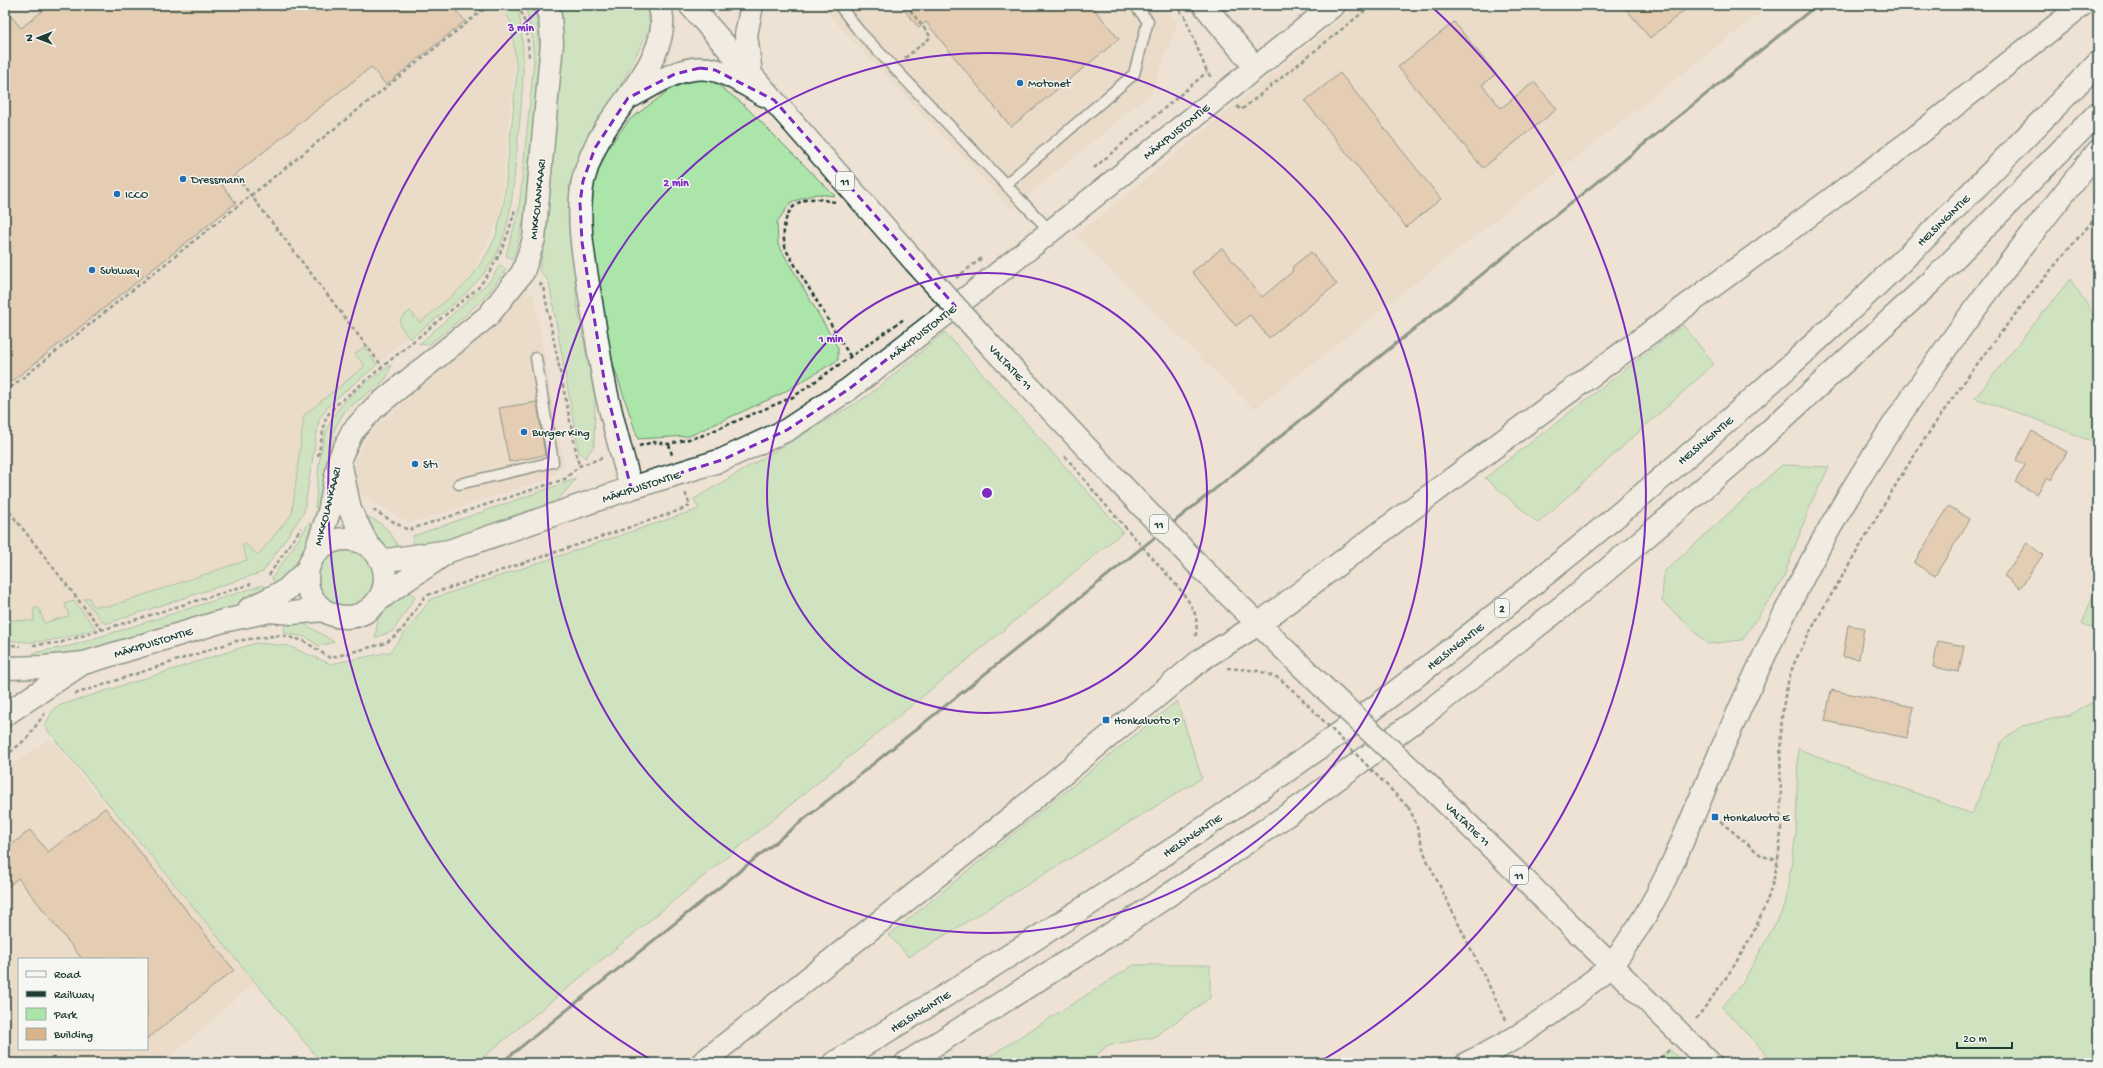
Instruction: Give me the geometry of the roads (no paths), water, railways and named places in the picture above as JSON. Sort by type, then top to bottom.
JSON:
[{"type":"main road","name":"MIKKOLANKAARI","points":[[311,562],[329,512],[339,460],[352,432],[374,408],[488,316],[523,272],[534,238],[552,43],[550,16],[545,5]]},
{"type":"main road","points":[[631,488],[605,385],[583,250],[580,204],[583,181],[595,148],[603,133],[647,68],[656,48],[661,34],[662,19],[659,5]]},
{"type":"main road","name":"11","points":[[690,5],[774,100]]},
{"type":"main road","points":[[752,5],[749,10],[746,35],[752,74]]},
{"type":"main road","points":[[1204,5],[1255,67]]},
{"type":"main road","name":"MÄKIPUISTONTIE","points":[[374,552],[387,560],[449,551],[631,488],[722,460],[787,430],[849,389],[1051,232],[1334,5]]},
{"type":"main road","points":[[702,1063],[1009,819],[1202,659],[1257,625],[1522,426],[1909,142],[2082,5]]},
{"type":"main road","name":"HELSINGINTIE","points":[[834,1063],[1097,901],[1283,774],[1402,688],[1563,560],[1726,422],[1847,313],[1991,173],[2098,63]]},
{"type":"main road","points":[[628,98],[675,74],[686,70],[700,68],[715,70],[774,100]]},
{"type":"main road","name":"VALTATIE 11","points":[[774,100],[915,262],[990,345],[1203,570],[1257,625],[1428,785],[1710,1063]]},
{"type":"main road","points":[[906,1063],[1114,932],[1304,803],[1434,707],[1582,591],[1752,447],[1912,299],[2098,113]]},
{"type":"main road","points":[[1467,1063],[1495,1050],[1555,1012],[1611,965],[1644,920],[1669,871],[1772,638],[1806,571],[1849,496],[1892,426],[1944,351],[2010,262],[2098,150]]},
{"type":"main road","name":"MIKKOLANKAARI","points":[[339,460],[350,510],[374,552]]},
{"type":"main road","points":[[350,539],[374,552],[385,572],[384,586],[377,602],[371,608],[352,617],[338,616],[323,610],[314,601],[307,584],[311,562],[331,541],[350,539]]},
{"type":"main road","name":"MÄKIPUISTONTIE","points":[[377,602],[398,583],[415,575],[449,551]]},
{"type":"main road","name":"MÄKIPUISTONTIE","points":[[223,621],[286,590],[311,562]]},
{"type":"main road","name":"MÄKIPUISTONTIE","points":[[5,668],[44,667],[84,663],[223,621],[270,611],[292,613],[323,610]]},
{"type":"main road","name":"MÄKIPUISTONTIE","points":[[5,708],[84,663]]},
{"type":"lane","points":[[839,5],[859,31],[1051,232]]},
{"type":"lane","points":[[1006,184],[1134,74],[1148,21],[1138,6]]},
{"type":"lane","points":[[459,484],[553,462],[536,358]]},
{"type":"railway","points":[[501,1063],[1817,5]]},
{"type":"place","name":"Motonet","points":[[1020,83]]},
{"type":"place","name":"Dressmann","points":[[183,179]]},
{"type":"place","name":"ICCO","points":[[117,194]]},
{"type":"place","name":"Subway","points":[[92,270]]},
{"type":"place","name":"Burger King","points":[[524,432]]},
{"type":"place","name":"St1","points":[[415,464]]},
{"type":"place","name":"Honkaluoto P","points":[[1106,720]]},
{"type":"place","name":"Honkaluoto E","points":[[1715,817]]}]
